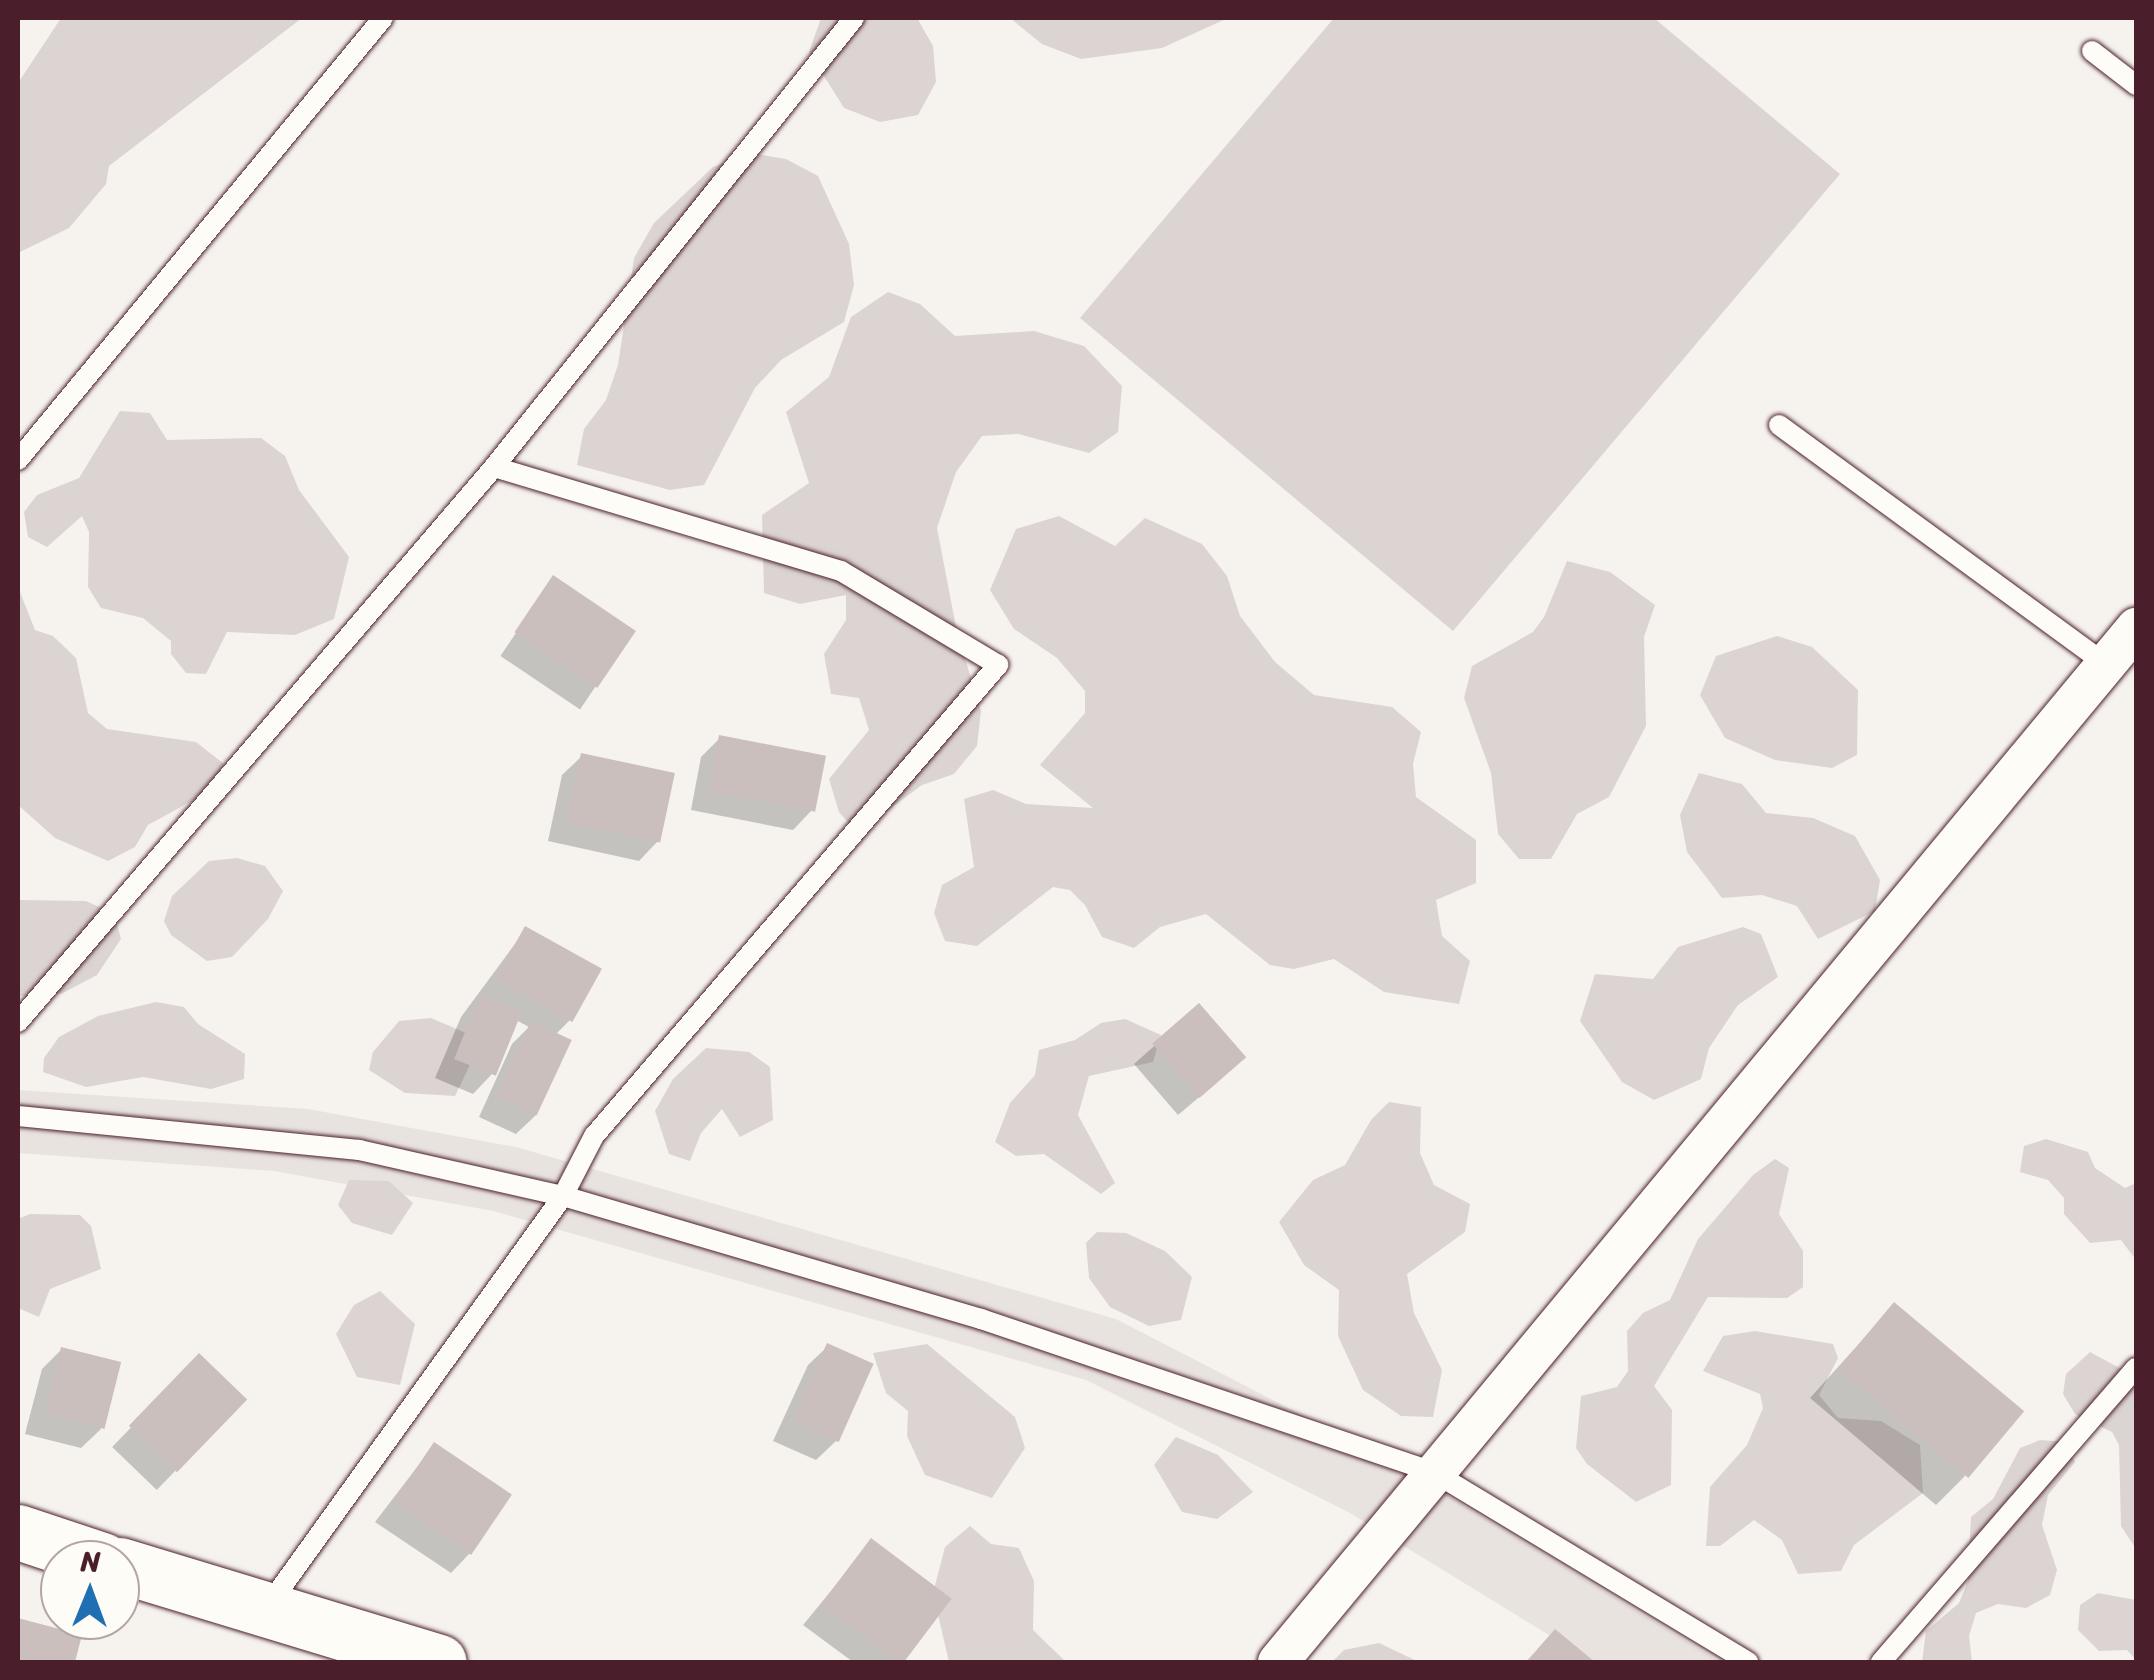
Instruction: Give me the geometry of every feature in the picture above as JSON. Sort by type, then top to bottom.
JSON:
[{"type":"main road","points":[[18,1532],[42,1540]]},
{"type":"main road","points":[[140,1571],[438,1662]]},
{"type":"street","points":[[1278,1662],[2136,628]]},
{"type":"lane","points":[[18,460],[383,18]]},
{"type":"lane","points":[[18,1022],[494,468],[854,18]]},
{"type":"lane","points":[[2092,51],[2136,86]]},
{"type":"lane","points":[[1779,424],[2106,664]]},
{"type":"lane","points":[[266,1608],[563,1196],[594,1136],[998,665],[841,571],[494,468]]},
{"type":"lane","points":[[18,1116],[359,1150],[563,1196],[982,1319],[1435,1473],[1748,1662]]},
{"type":"lane","points":[[1882,1662],[2136,1368]]},
{"type":"shaded area","points":[[61,18],[302,18],[109,166],[106,184],[69,228],[18,253],[18,83]]},
{"type":"shaded area","points":[[821,18],[917,18],[933,46],[936,82],[918,115],[880,122],[844,108],[809,52]]},
{"type":"shaded area","points":[[1010,18],[1228,18],[1162,48],[1081,59],[1042,44]]},
{"type":"shaded area","points":[[1334,18],[1654,18],[1840,174],[1453,631],[1080,318]]},
{"type":"shaded area","points":[[749,153],[786,159],[818,176],[849,244],[854,285],[844,322],[781,360],[755,388],[704,485],[670,490],[577,465],[584,429],[606,400],[618,365],[634,258],[654,223],[713,167]]},
{"type":"shaded area","points":[[888,292],[920,304],[955,336],[1034,331],[1084,346],[1122,386],[1118,432],[1089,453],[1018,434],[982,436],[956,472],[937,528],[957,632],[981,711],[977,746],[954,774],[922,785],[857,833],[839,812],[829,779],[869,730],[859,698],[831,694],[824,654],[846,620],[846,595],[800,604],[764,593],[762,515],[809,483],[786,412],[829,377],[851,317]]},
{"type":"shaded area","points":[[120,411],[150,413],[167,440],[261,438],[285,456],[299,490],[349,557],[334,619],[295,635],[227,632],[206,674],[186,673],[171,654],[171,641],[143,618],[101,608],[88,587],[89,532],[82,516],[47,547],[28,537],[24,512],[37,495],[79,478]]},
{"type":"shaded area","points":[[1059,516],[1115,546],[1145,518],[1202,544],[1227,576],[1240,616],[1275,662],[1314,695],[1392,707],[1421,732],[1413,764],[1416,797],[1476,840],[1476,883],[1436,900],[1442,936],[1470,961],[1459,1004],[1384,992],[1334,959],[1294,969],[1270,965],[1206,914],[1160,927],[1134,948],[1102,937],[1085,905],[1070,890],[1053,887],[977,946],[945,941],[934,913],[942,885],[974,867],[964,799],[993,790],[1026,804],[1093,808],[1040,765],[1085,713],[1085,691],[1057,658],[1014,629],[990,590],[1016,529]]},
{"type":"shaded area","points":[[1567,561],[1610,572],[1655,605],[1644,637],[1646,726],[1609,797],[1577,814],[1551,859],[1519,859],[1498,834],[1491,773],[1464,698],[1472,666],[1533,632],[1544,617]]},
{"type":"shaded area","points":[[18,587],[35,630],[53,636],[76,658],[88,713],[107,729],[196,742],[224,764],[210,791],[148,825],[135,847],[108,861],[55,838],[18,805]]},
{"type":"shaded area","points":[[1777,636],[1812,647],[1858,690],[1857,755],[1832,768],[1775,760],[1725,738],[1700,695],[1716,656]]},
{"type":"shaded area","points":[[1699,773],[1742,784],[1766,813],[1813,818],[1855,836],[1880,880],[1875,911],[1818,939],[1797,906],[1762,895],[1722,898],[1687,852],[1680,815]]},
{"type":"shaded area","points":[[237,858],[265,866],[283,891],[268,919],[232,957],[207,961],[171,935],[164,921],[172,896],[209,861]]},
{"type":"shaded area","points":[[18,900],[86,901],[114,914],[121,939],[97,975],[61,994],[18,996]]},
{"type":"shaded area","points":[[1743,927],[1761,934],[1778,977],[1738,1005],[1709,1048],[1701,1079],[1654,1100],[1622,1082],[1580,1021],[1595,974],[1653,979],[1678,947]]},
{"type":"shaded area","points":[[156,1002],[184,1007],[198,1024],[245,1054],[244,1079],[211,1089],[143,1077],[86,1087],[43,1072],[44,1058],[59,1037],[98,1016]]},
{"type":"shaded area","points":[[431,1018],[466,1033],[470,1065],[455,1096],[405,1093],[369,1070],[373,1052],[399,1021]]},
{"type":"shaded area","points":[[1125,1019],[1161,1035],[1153,1062],[1089,1076],[1078,1115],[1115,1183],[1101,1194],[1044,1154],[1016,1156],[995,1142],[1010,1103],[1035,1075],[1039,1050],[1075,1040],[1101,1023]]},
{"type":"shaded area","points":[[706,1048],[749,1052],[770,1067],[773,1120],[740,1137],[722,1109],[701,1133],[690,1161],[669,1154],[655,1111],[673,1079]]},
{"type":"shaded area","points":[[18,1090],[308,1109],[516,1147],[1116,1319],[1385,1458],[1721,1662],[1593,1662],[1350,1513],[1086,1380],[493,1211],[274,1171],[18,1153]]},
{"type":"shaded area","points":[[1389,1102],[1421,1107],[1420,1153],[1434,1185],[1470,1204],[1465,1232],[1407,1274],[1414,1313],[1442,1370],[1433,1417],[1401,1416],[1363,1390],[1338,1336],[1339,1290],[1304,1265],[1279,1222],[1313,1180],[1345,1165],[1371,1120]]},
{"type":"shaded area","points":[[2046,1139],[2088,1152],[2095,1168],[2125,1188],[2136,1183],[2136,1260],[2121,1240],[2090,1243],[2064,1214],[2064,1198],[2048,1180],[2020,1172],[2024,1146]]},
{"type":"shaded area","points":[[1775,1159],[1789,1168],[1779,1214],[1803,1251],[1803,1287],[1787,1298],[1708,1297],[1654,1386],[1672,1410],[1671,1485],[1636,1502],[1587,1464],[1576,1448],[1581,1396],[1617,1387],[1628,1371],[1627,1331],[1643,1313],[1670,1300],[1698,1239],[1753,1175]]},
{"type":"shaded area","points":[[349,1180],[389,1181],[413,1203],[392,1235],[352,1223],[338,1205]]},
{"type":"shaded area","points":[[30,1214],[80,1215],[91,1226],[101,1269],[50,1289],[39,1317],[18,1308],[18,1219]]},
{"type":"shaded area","points":[[1097,1232],[1126,1233],[1165,1251],[1192,1277],[1181,1320],[1149,1326],[1110,1307],[1089,1278],[1086,1243]]},
{"type":"shaded area","points":[[380,1291],[415,1324],[400,1385],[357,1377],[336,1334],[354,1305]]},
{"type":"shaded area","points":[[1755,1331],[1833,1344],[1838,1358],[1819,1395],[1838,1418],[1881,1421],[1920,1445],[1923,1493],[1854,1545],[1841,1571],[1798,1574],[1782,1540],[1754,1520],[1720,1546],[1706,1546],[1710,1487],[1747,1445],[1763,1408],[1760,1394],[1703,1371],[1723,1336]]},
{"type":"shaded area","points":[[927,1344],[1015,1417],[1025,1448],[992,1498],[925,1475],[907,1436],[908,1411],[886,1393],[873,1353]]},
{"type":"shaded area","points":[[2090,1352],[2136,1377],[2136,1549],[2121,1526],[2119,1445],[2112,1432],[2075,1414],[2063,1394],[2066,1374]]},
{"type":"shaded area","points":[[1176,1437],[1218,1455],[1253,1492],[1217,1519],[1182,1512],[1154,1465]]},
{"type":"shaded area","points":[[2040,1440],[2065,1442],[2075,1462],[2048,1495],[2042,1525],[2057,1570],[2050,1595],[2026,1608],[1998,1604],[1976,1613],[1969,1636],[1972,1662],[1922,1662],[1926,1631],[1959,1603],[1968,1581],[1971,1517],[1993,1499],[2020,1448]]},
{"type":"shaded area","points":[[970,1526],[991,1544],[1019,1548],[1034,1581],[1033,1630],[1066,1662],[949,1662],[933,1593],[945,1547]]},
{"type":"shaded area","points":[[2098,1593],[2136,1600],[2136,1660],[2127,1650],[2099,1651],[2078,1630],[2080,1605]]},
{"type":"shaded area","points":[[1379,1643],[1419,1662],[1332,1662],[1344,1650]]},
{"type":"building","points":[[553,575],[636,631],[597,688],[514,632]]},
{"type":"building","points":[[719,735],[826,756],[815,812],[708,791]]},
{"type":"building","points":[[581,753],[675,773],[660,842],[566,822]]},
{"type":"building","points":[[525,926],[602,969],[572,1022],[495,979]]},
{"type":"building","points":[[480,995],[522,1012],[496,1076],[454,1059]]},
{"type":"building","points":[[1199,1003],[1246,1057],[1199,1098],[1152,1044]]},
{"type":"building","points":[[531,1021],[572,1040],[537,1115],[496,1096]]},
{"type":"building","points":[[1894,1302],[2024,1411],[1968,1478],[1838,1369]]},
{"type":"building","points":[[827,1343],[874,1364],[839,1442],[792,1422]]},
{"type":"building","points":[[61,1347],[121,1362],[104,1429],[44,1414]]},
{"type":"building","points":[[199,1353],[247,1400],[177,1472],[129,1426]]},
{"type":"building","points":[[434,1442],[512,1495],[471,1555],[393,1503]]},
{"type":"building","points":[[871,1538],[952,1599],[904,1662],[898,1662],[821,1604]]},
{"type":"building","points":[[18,1618],[40,1624],[40,1640],[81,1640],[75,1662],[18,1662]]},
{"type":"building","points":[[1555,1629],[1595,1662],[1526,1662]]}]
